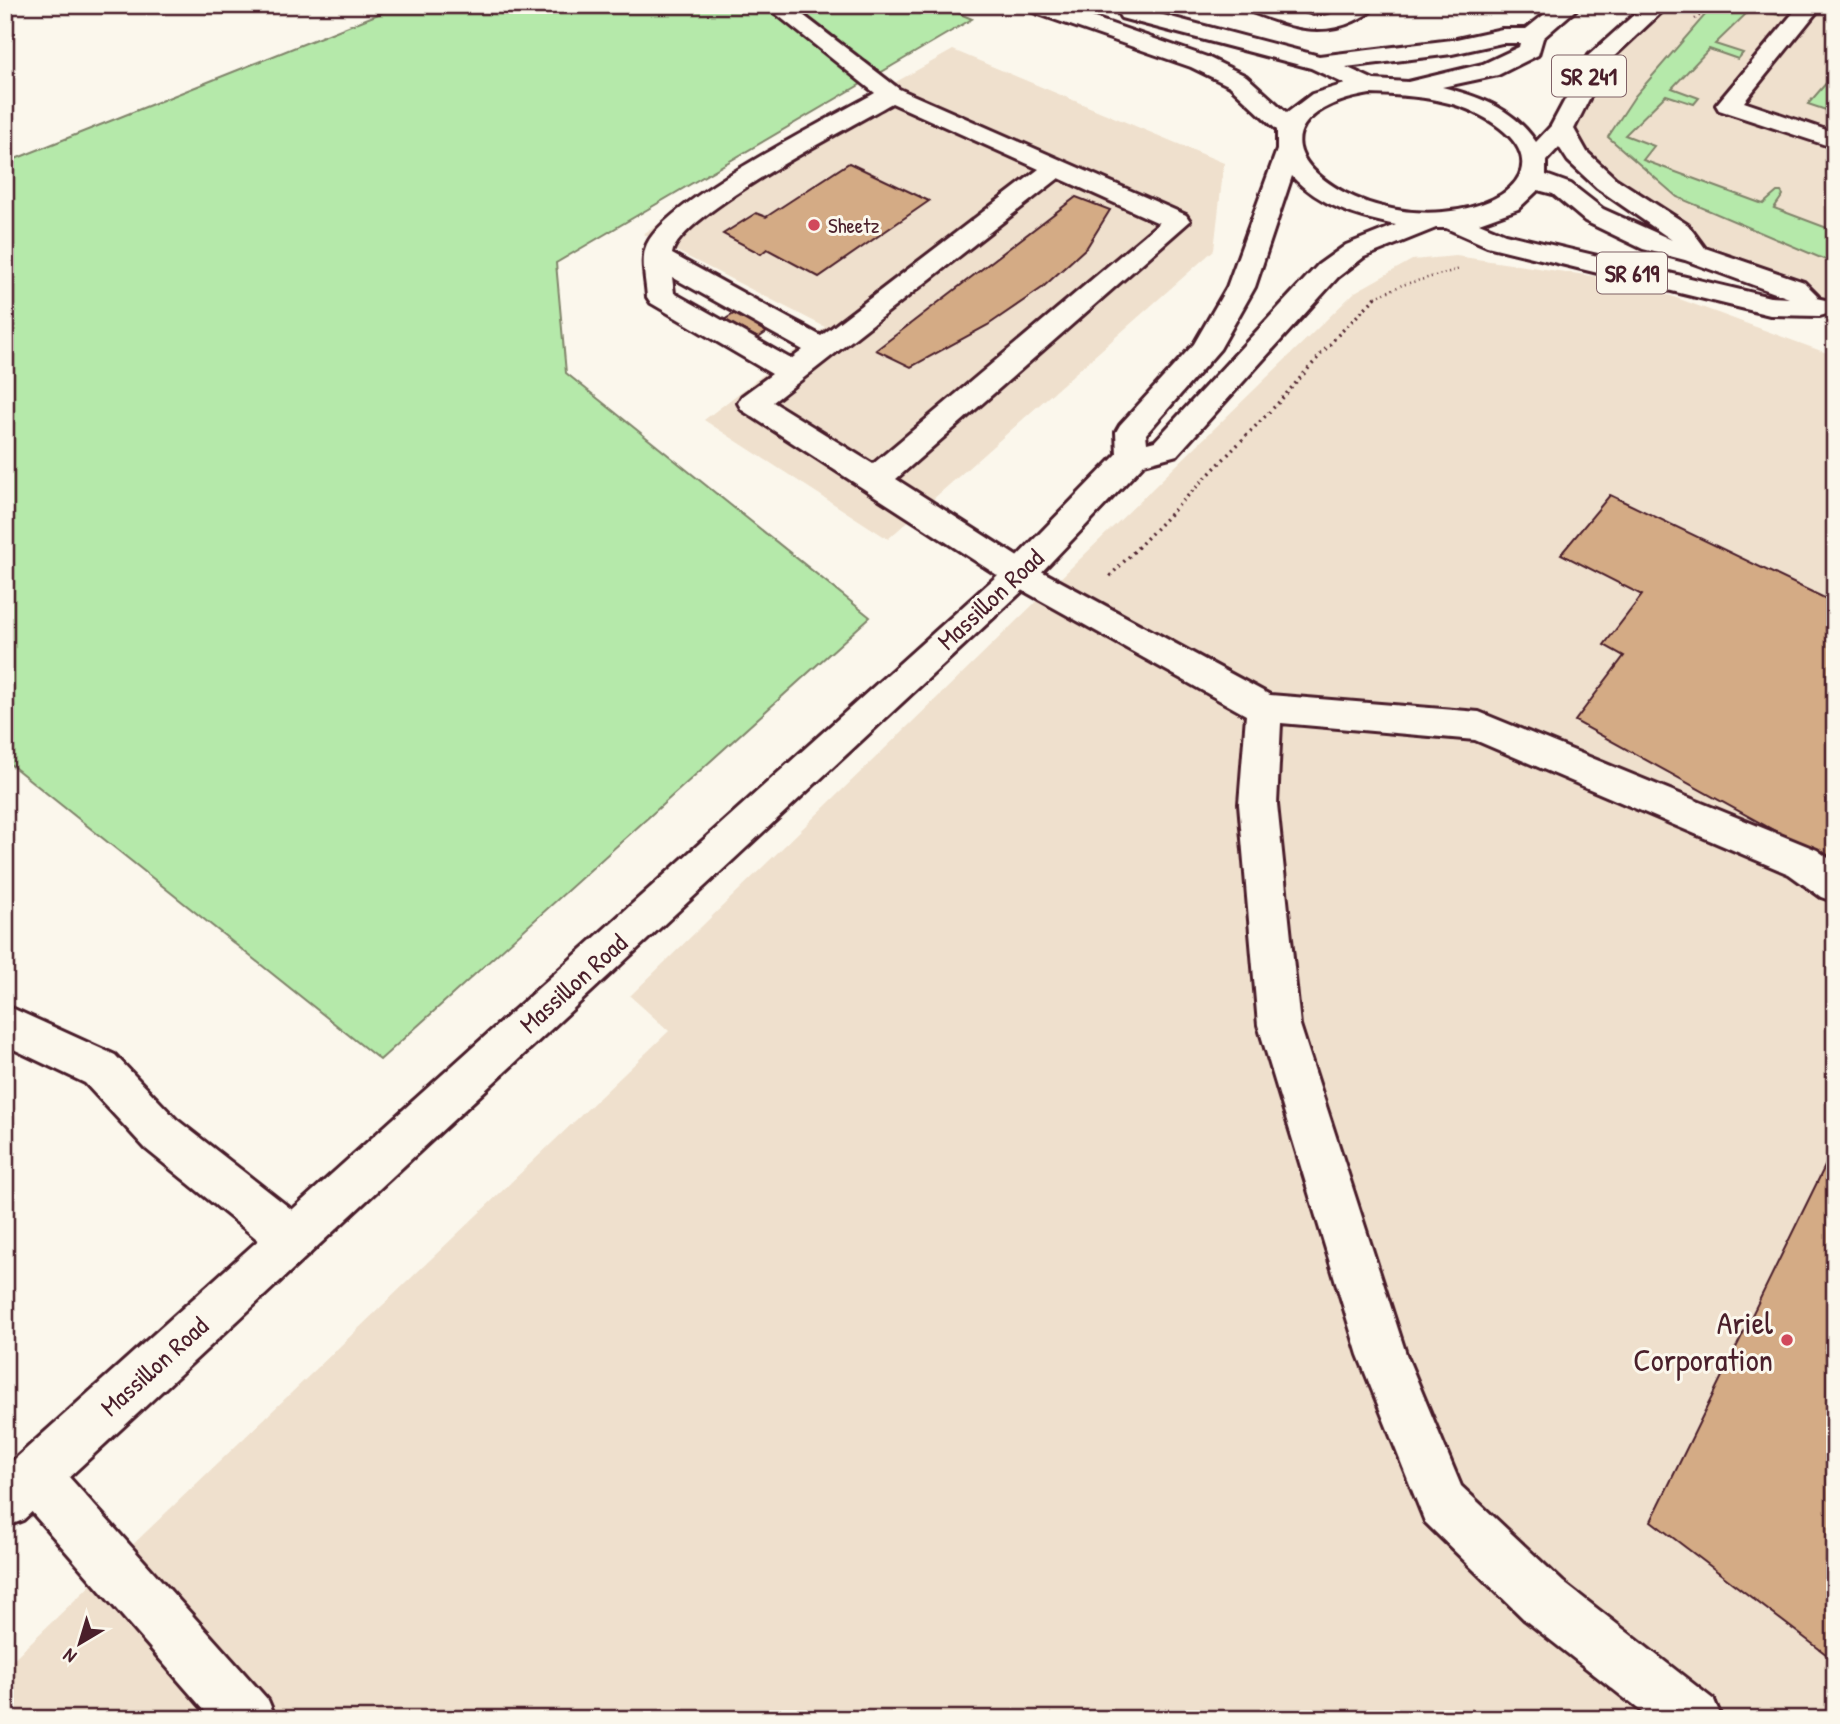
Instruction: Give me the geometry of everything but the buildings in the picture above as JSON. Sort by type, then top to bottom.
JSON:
[{"type":"main road","points":[[776,5],[891,94],[1177,221],[875,480]]},
{"type":"main road","points":[[1035,5],[1199,62],[1238,81],[1289,140],[1300,172],[1352,205],[1388,216],[1441,220]]},
{"type":"main road","points":[[1101,5],[1320,63],[1370,87]]},
{"type":"main road","points":[[1260,7],[1298,22],[1332,24],[1364,5]]},
{"type":"main road","name":"SR 241","points":[[1405,88],[1490,70],[1530,50],[1532,36],[1570,5]]},
{"type":"main road","name":"SR 241","points":[[1533,169],[1562,129],[1597,60],[1658,5]]},
{"type":"main road","points":[[1797,5],[1808,9],[1728,105],[1835,141]]},
{"type":"main road","points":[[1320,63],[1452,47],[1502,36],[1532,36]]},
{"type":"main road","points":[[1370,87],[1405,88],[1441,94],[1475,105],[1503,120],[1523,139],[1533,169],[1520,196],[1496,210],[1441,220],[1354,251],[1328,271],[1166,448],[1133,457],[1131,432],[1206,349],[1241,287],[1295,116],[1313,102],[1338,92],[1370,87]]},
{"type":"main road","points":[[792,372],[661,297],[658,258],[661,242],[688,214],[891,94]]},
{"type":"main road","points":[[1562,129],[1577,156],[1606,183],[1679,231],[1695,254]]},
{"type":"main road","points":[[1055,169],[753,402],[1020,574],[1264,708],[1479,726],[1803,862],[1835,886]]},
{"type":"main road","name":"SR 619","points":[[1533,169],[1562,188],[1594,215],[1652,243],[1695,254],[1794,288],[1827,309]]},
{"type":"main road","name":"SR 619","points":[[1441,220],[1496,240],[1770,306],[1827,309]]},
{"type":"main road","points":[[658,258],[822,348]]},
{"type":"main road","name":"Massillon Road","points":[[20,1489],[1020,574],[1133,457]]},
{"type":"main road","points":[[1264,708],[1258,804],[1279,1026],[1382,1355],[1443,1504],[1544,1601],[1695,1719]]},
{"type":"main road","points":[[5,1024],[100,1069],[161,1134],[293,1239]]},
{"type":"main road","points":[[20,1489],[250,1719]]},
{"type":"path","points":[[1695,19],[1715,5]]},
{"type":"path","points":[[1080,607],[1279,402],[1338,335],[1379,294],[1402,285],[1467,268]]},
{"type":"shaded area","points":[[1658,5],[1835,5],[1835,312],[1695,254],[1606,183],[1562,129],[1597,60]]},
{"type":"shaded area","points":[[953,50],[1224,163],[1214,250],[888,539],[704,420],[825,327],[643,234],[821,124]]},
{"type":"shaded area","points":[[1456,256],[1633,282],[1835,356],[1835,1719],[5,1719],[5,1667],[669,1031],[630,996],[1355,292],[1412,260]]},
{"type":"green space","points":[[401,5],[939,5],[972,19],[556,263],[566,373],[870,617],[380,1060],[5,760],[5,163]]},
{"type":"green space","points":[[1720,5],[1760,5],[1779,12],[1779,15],[1751,9],[1715,44],[1743,53],[1738,59],[1709,49],[1672,88],[1699,98],[1694,104],[1666,95],[1625,135],[1654,146],[1643,160],[1763,204],[1777,192],[1781,192],[1783,195],[1774,208],[1835,231],[1835,264],[1677,197],[1608,137],[1635,96],[1711,8]]},
{"type":"green space","points":[[1835,73],[1832,84],[1835,113],[1808,104]]},
{"type":"place","name":"Sheetz","points":[[814,225]]},
{"type":"place","name":"Ariel Corporation","points":[[1787,1340]]}]
